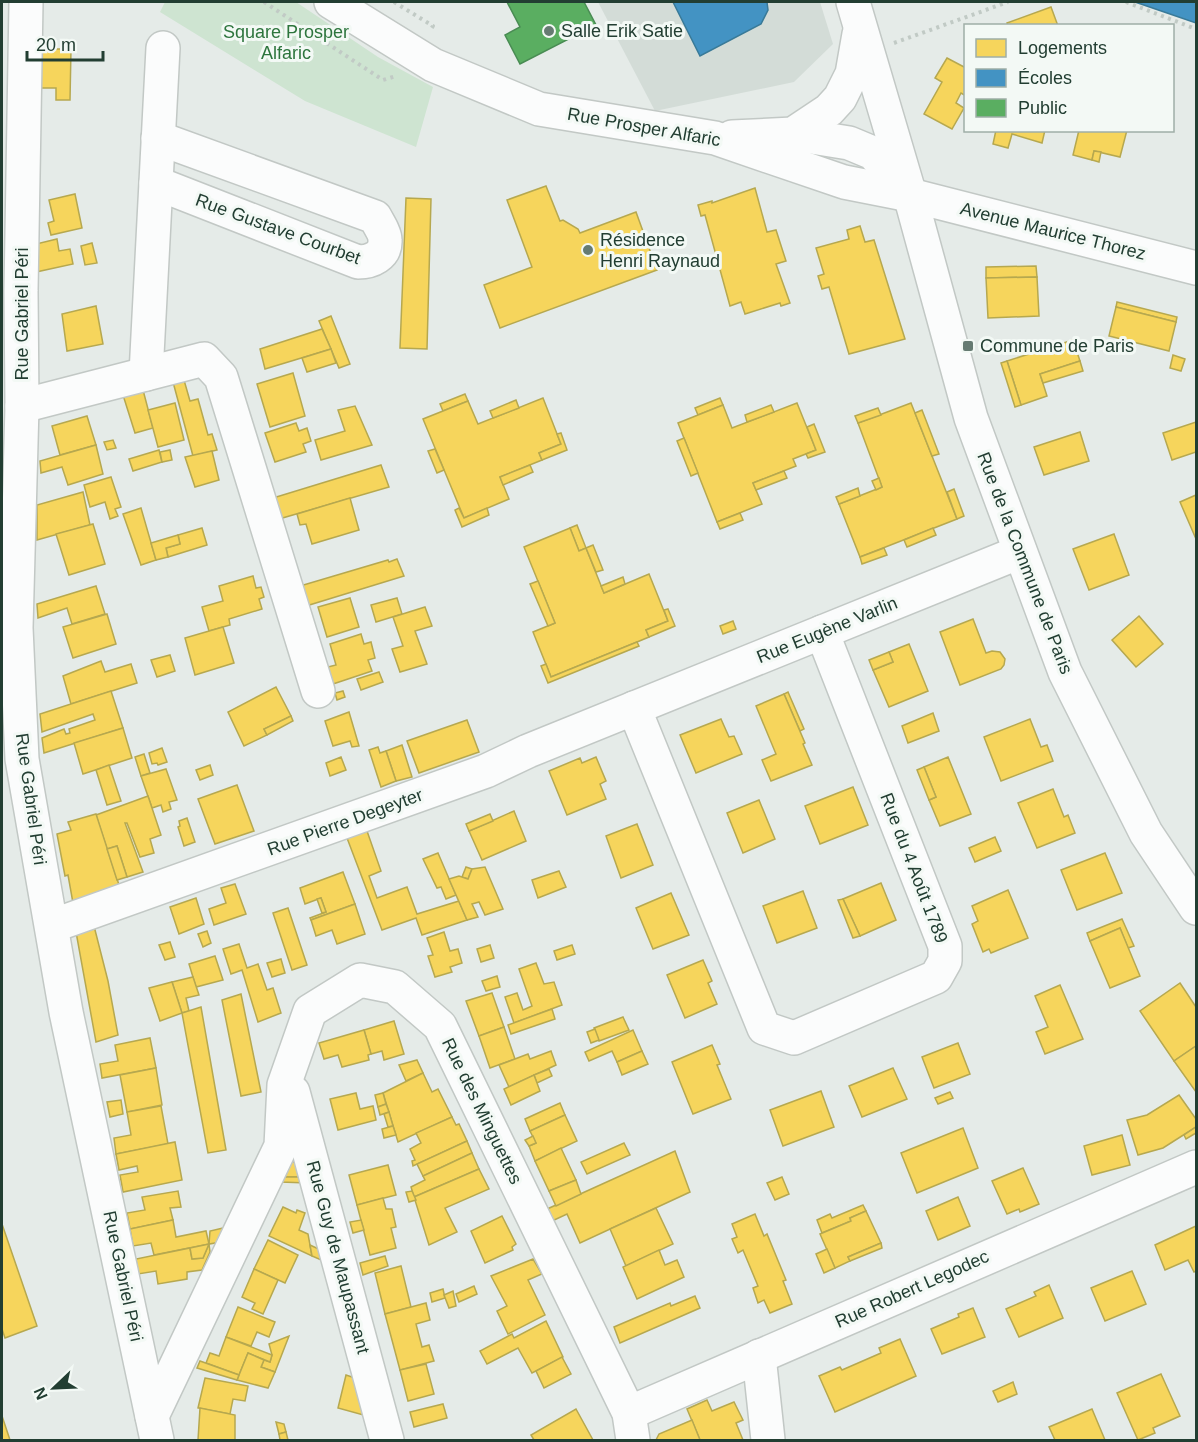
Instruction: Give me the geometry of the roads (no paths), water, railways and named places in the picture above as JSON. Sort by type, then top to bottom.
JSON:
[{"type":"street","name":"Rue Gabriel Péri","points":[[26,2],[21,291],[22,406],[16,628],[9,671],[22,759],[69,1023],[155,1428]]},
{"type":"street","name":"Rue Prosper Alfaric","points":[[331,2],[433,65],[539,109],[715,138],[844,182],[910,195]]},
{"type":"street","points":[[793,134],[829,110],[840,98],[852,74],[861,26]]},
{"type":"street","name":"Rue de la Commune de Paris","points":[[861,26],[971,418],[1065,672],[1146,833],[1197,908]]},
{"type":"street","points":[[146,374],[163,48]]},
{"type":"street","points":[[715,138],[793,134],[849,143],[873,153],[910,195]]},
{"type":"street","name":"Rue Gustave Courbet","points":[[156,183],[358,262],[371,262],[383,251],[385,238],[375,217],[158,138]]},
{"type":"street","name":"Avenue Maurice Thorez","points":[[910,195],[1197,268]]},
{"type":"street","points":[[22,406],[204,359],[221,377],[318,691]]},
{"type":"street","name":"Rue Eugène Varlin","points":[[634,708],[1020,552]]},
{"type":"street","name":"Rue du 4 Août 1789","points":[[634,708],[764,1028],[794,1038],[936,977],[945,961],[945,946],[822,632]]},
{"type":"street","name":"Rue Pierre Degeyter","points":[[52,926],[486,771],[528,751],[634,708]]},
{"type":"street","name":"Rue des Minguettes","points":[[155,1428],[281,1146],[284,1085],[310,1011],[360,980],[395,987],[440,1026],[631,1427]]},
{"type":"street","name":"Rue Guy de Maupassant","points":[[288,1073],[387,1440]]},
{"type":"street","name":"Rue Robert Legodec","points":[[631,1427],[759,1356],[1197,1167]]},
{"type":"street","points":[[759,1356],[768,1440]]},
{"type":"place","name":"Salle Erik Satie","points":[[549,31]]},
{"type":"place","name":"Résidence Henri Raynaud","points":[[588,250]]},
{"type":"place","name":"Commune de Paris","points":[[968,346]]},
{"type":"park label","name":"Square Prosper Alfaric","points":[[286,42]]}]
